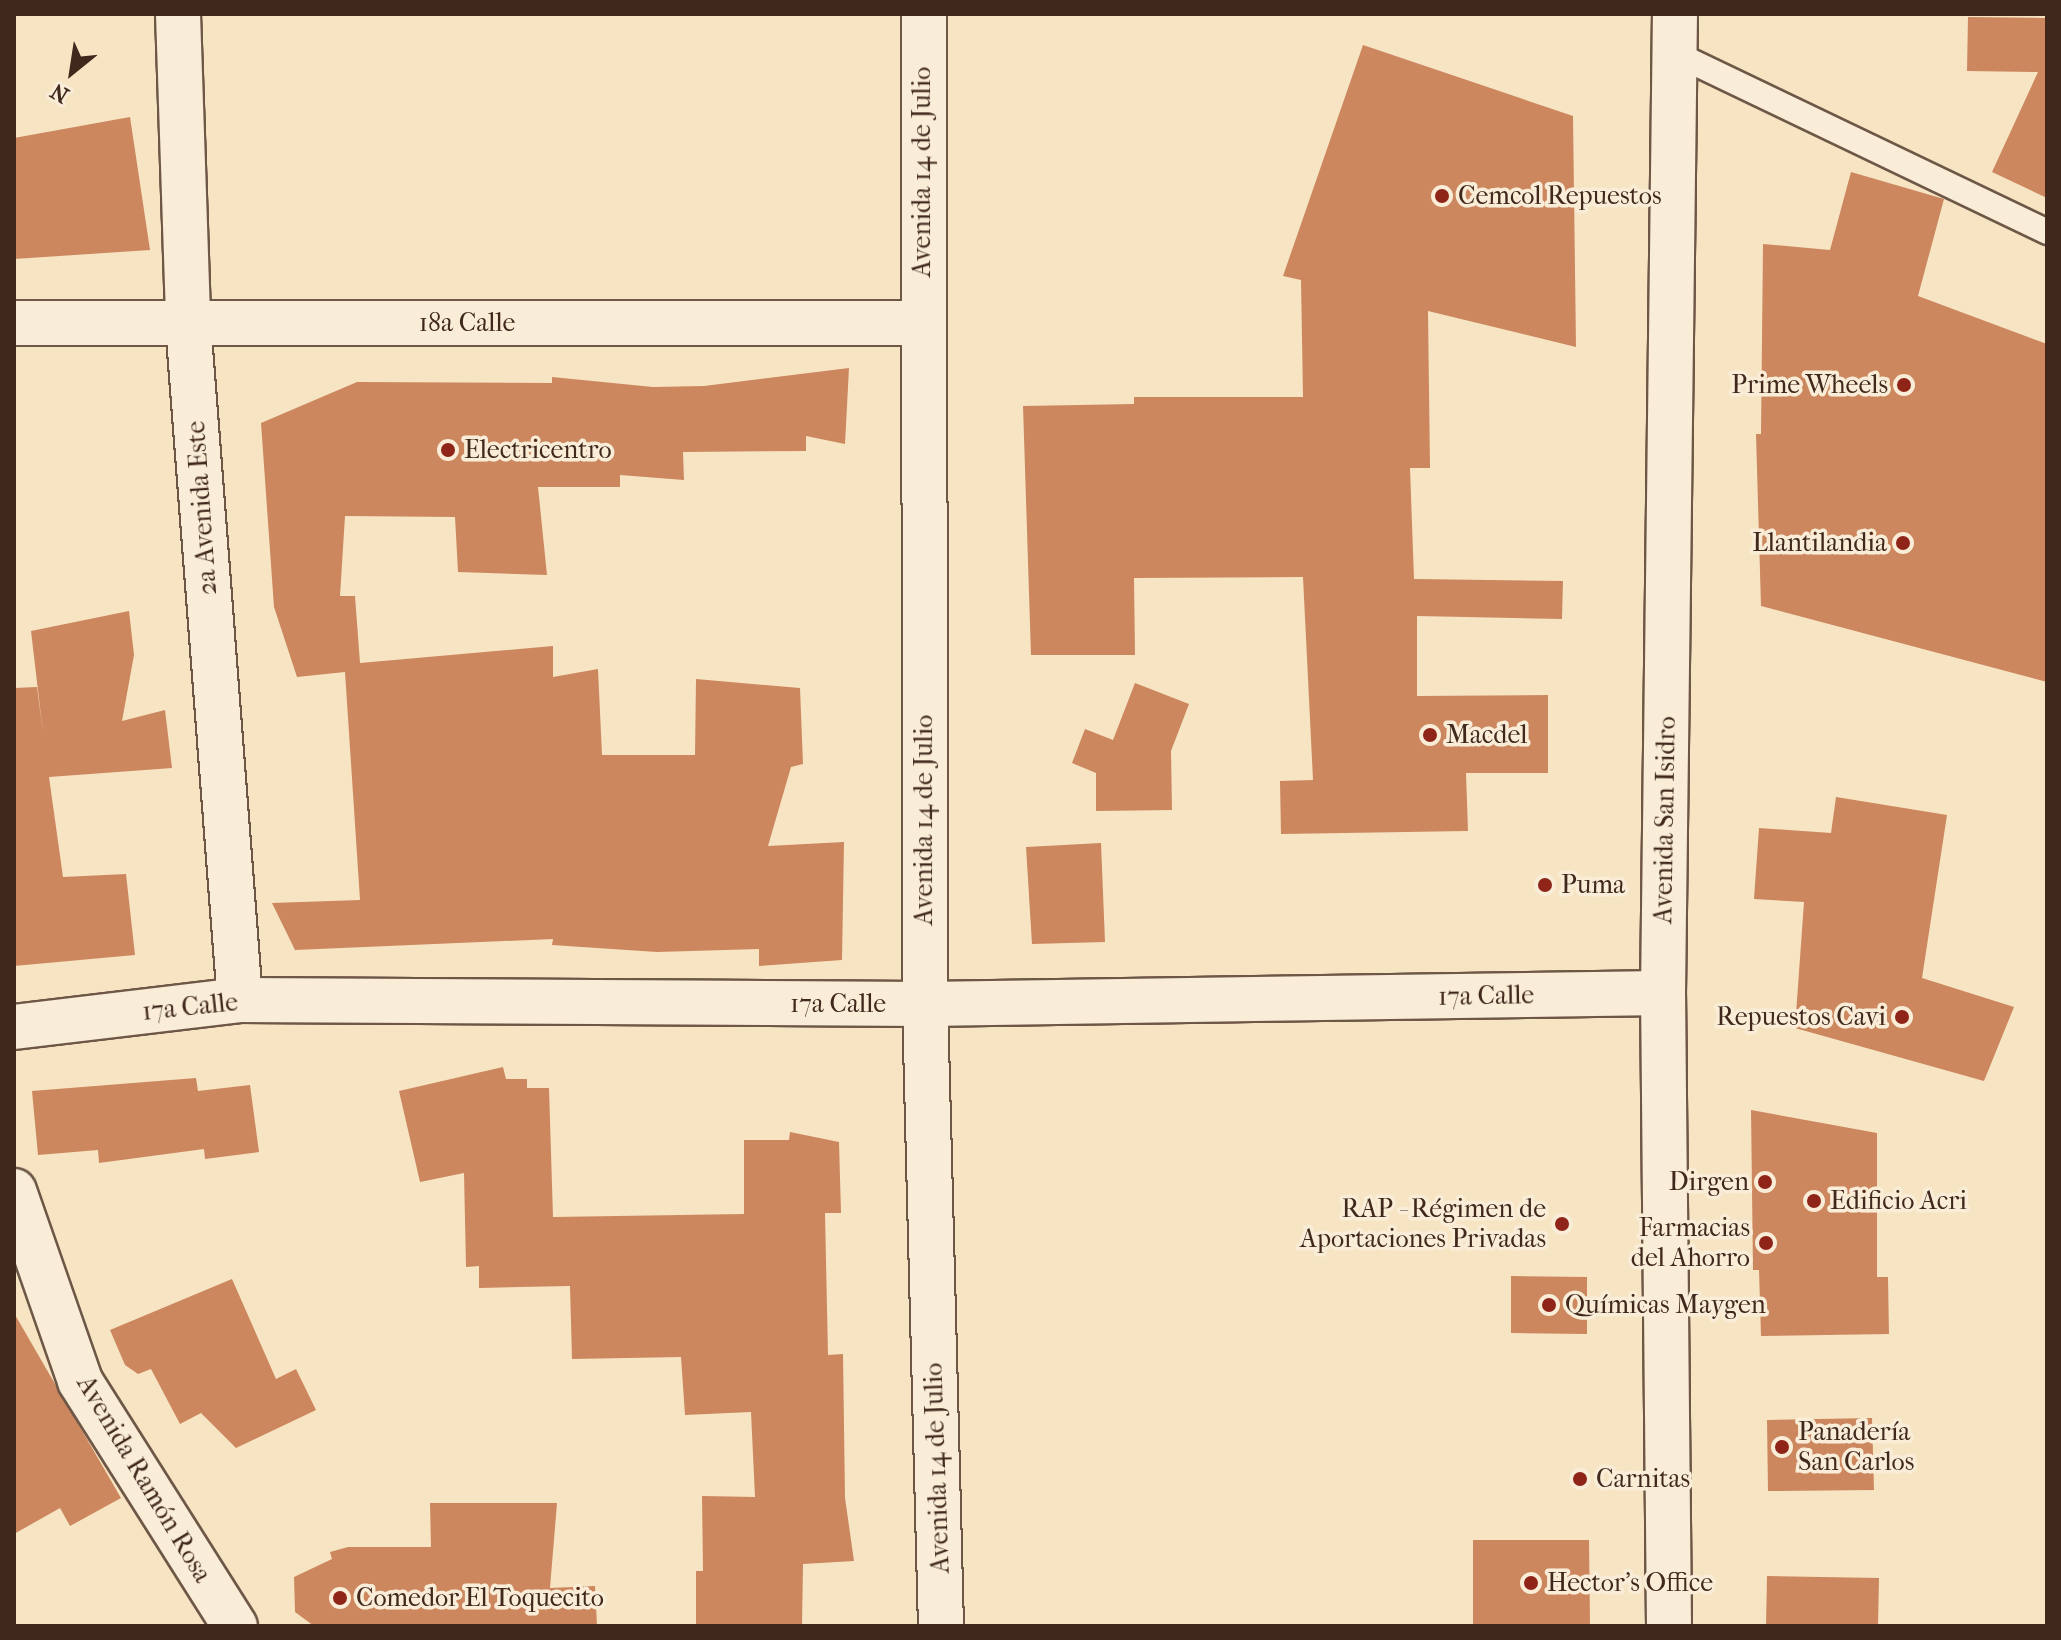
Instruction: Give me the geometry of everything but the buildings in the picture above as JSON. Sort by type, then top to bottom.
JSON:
[{"type":"street","name":"2a Avenida Este","points":[[178,14],[188,323],[240,1000]]},
{"type":"street","name":"Avenida 14 de Julio","points":[[924,14],[921,323],[925,1004],[941,1626]]},
{"type":"street","name":"Avenida San Isidro","points":[[1669,1626],[1663,993],[1674,34]]},
{"type":"street","name":"18a Calle","points":[[14,323],[921,323]]},
{"type":"street","name":"17a Calle","points":[[14,1027],[240,1000],[925,1004],[1663,993]]},
{"type":"street","name":"Avenida Ramón Rosa","points":[[14,1191],[80,1381],[235,1626]]},
{"type":"lane","points":[[1674,34],[2047,232]]},
{"type":"place","name":"Cemcol Repuestos","points":[[1442,196]]},
{"type":"place","name":"Prime Wheels","points":[[1904,385]]},
{"type":"place","name":"Electricentro","points":[[448,450]]},
{"type":"place","name":"Llantilandia","points":[[1903,543]]},
{"type":"place","name":"Macdel","points":[[1430,735]]},
{"type":"place","name":"Puma","points":[[1545,885]]},
{"type":"place","name":"Repuestos Cavi","points":[[1902,1017]]},
{"type":"place","name":"Dirgen","points":[[1765,1182]]},
{"type":"place","name":"Edificio Acri","points":[[1814,1201]]},
{"type":"place","name":"RAP - Régimen de Aportaciones Privadas","points":[[1562,1224]]},
{"type":"place","name":"Farmacias del Ahorro","points":[[1766,1243]]},
{"type":"place","name":"Químicas Maygen","points":[[1549,1305]]},
{"type":"place","name":"Panadería San Carlos","points":[[1782,1447]]},
{"type":"place","name":"Carnitas","points":[[1580,1479]]},
{"type":"place","name":"Hector's Office","points":[[1531,1583]]},
{"type":"place","name":"Comedor El Toquecito","points":[[340,1598]]}]
